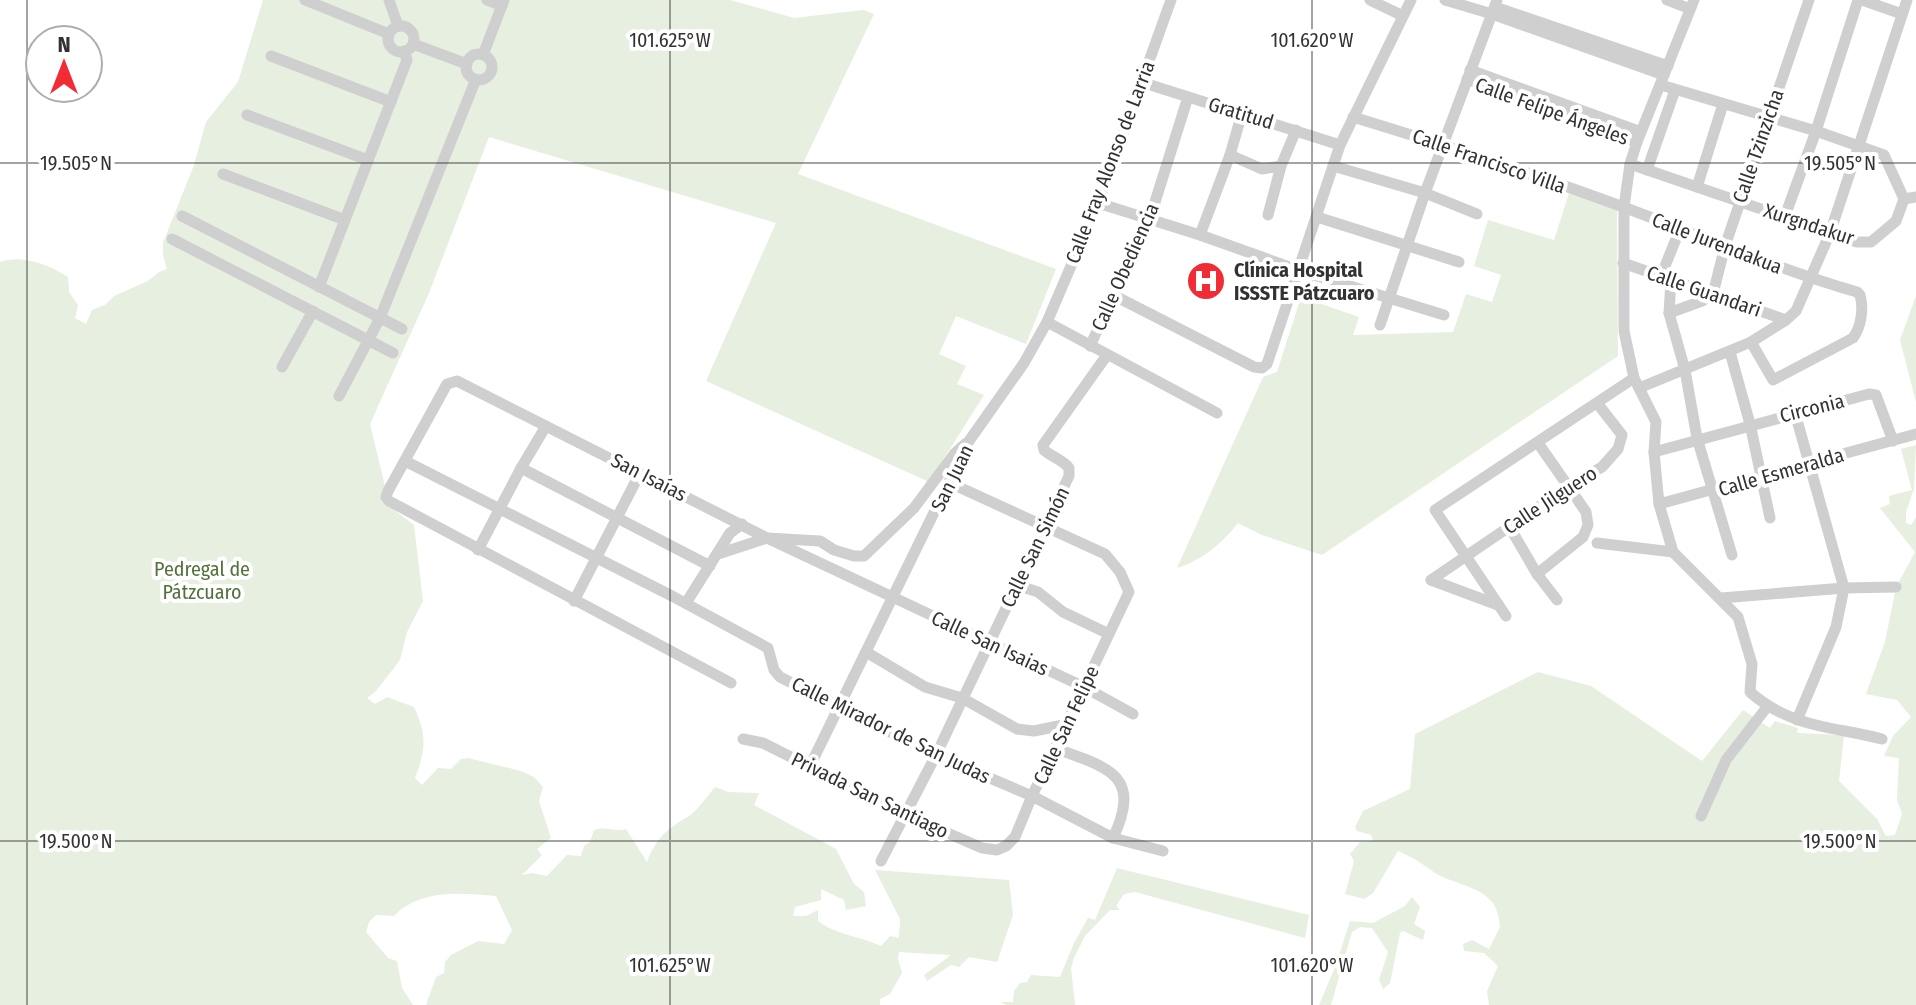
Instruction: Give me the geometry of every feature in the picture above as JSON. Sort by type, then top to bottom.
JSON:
[{"type":"street","points":[[305,0],[394,30],[406,27],[412,32],[407,60],[319,287]]},
{"type":"street","points":[[389,0],[394,30],[390,45],[396,50],[409,47],[467,64]]},
{"type":"street","points":[[483,55],[503,3],[487,0]]},
{"type":"street","name":"Calle Fray Alonso de Larria","points":[[1047,322],[1098,203],[1171,0]]},
{"type":"street","points":[[1370,0],[1403,16]]},
{"type":"street","points":[[1113,295],[1254,367],[1262,368],[1267,364],[1340,145],[1411,0]]},
{"type":"street","points":[[1445,0],[1495,7],[1664,75],[1675,90],[1816,131],[1884,155],[1898,190],[1910,198]]},
{"type":"street","points":[[1667,0],[1692,4],[1630,164],[1624,207],[1623,263],[1624,331],[1637,383],[1656,422],[1654,452],[1659,504],[1673,552],[1738,617],[1752,664],[1750,692],[1767,707],[1805,724],[1882,739]]},
{"type":"street","name":"Calle Tzinzicha","points":[[1713,294],[1725,246],[1809,0]]},
{"type":"street","points":[[1785,216],[1860,0],[1902,14]]},
{"type":"street","points":[[1506,616],[1435,510],[1597,403],[1637,383],[1685,370],[1730,352],[1751,342],[1796,311],[1830,233],[1907,0]]},
{"type":"street","points":[[1380,325],[1425,193],[1495,7]]},
{"type":"street","points":[[483,55],[491,63],[492,71],[484,79],[476,79],[467,71],[467,64],[472,57],[483,55]]},
{"type":"street","points":[[271,56],[391,102]]},
{"type":"street","name":"Calle Felipe Ángeles","points":[[1469,74],[1639,137]]},
{"type":"street","points":[[339,396],[380,318],[476,79]]},
{"type":"street","name":"Gratitud","points":[[1141,82],[1340,145]]},
{"type":"street","points":[[1647,170],[1675,90]]},
{"type":"street","name":"Calle Obediencia","points":[[1090,346],[1150,218],[1188,97]]},
{"type":"street","points":[[1697,187],[1723,104]]},
{"type":"street","points":[[1200,235],[1242,113]]},
{"type":"street","points":[[247,115],[368,160]]},
{"type":"street","name":"Calle Francisco Villa","points":[[1353,117],[1624,207]]},
{"type":"street","points":[[1268,215],[1281,166],[1296,130]]},
{"type":"street","points":[[1230,155],[1262,169],[1281,166]]},
{"type":"street","name":"Xurgndakur","points":[[1630,164],[1857,242],[1871,242],[1896,221],[1910,198]]},
{"type":"street","points":[[1333,166],[1425,193],[1477,214]]},
{"type":"street","points":[[223,174],[345,220]]},
{"type":"street","points":[[1098,203],[1444,315]]},
{"type":"street","name":"Calle Jurendakua","points":[[1624,207],[1860,295],[1861,313],[1857,331],[1848,340],[1773,380],[1751,342]]},
{"type":"street","points":[[182,216],[402,329]]},
{"type":"street","points":[[1317,217],[1459,262]]},
{"type":"street","points":[[1680,229],[1666,278],[1669,313],[1685,370],[1697,438],[1732,555]]},
{"type":"street","points":[[172,239],[393,353]]},
{"type":"street","name":"Calle Guandari","points":[[1623,263],[1786,320]]},
{"type":"street","points":[[1669,313],[1713,294]]},
{"type":"street","points":[[282,367],[313,311]]},
{"type":"street","points":[[1047,322],[1217,413]]},
{"type":"street","name":"San Juan","points":[[810,766],[969,441],[1024,363],[1047,322]]},
{"type":"street","points":[[1730,352],[1750,424],[1770,518]]},
{"type":"street","name":"Calle San Simón","points":[[881,861],[936,755],[1069,476],[1069,468],[1048,454],[1043,445],[1107,355]]},
{"type":"street","name":"San Isaías","points":[[405,461],[447,384],[452,381],[767,538],[846,573]]},
{"type":"street","name":"Circonia","points":[[1654,452],[1869,394],[1876,395],[1898,440]]},
{"type":"street","name":"Calle Jilguero","points":[[1498,605],[1431,580],[1602,467],[1618,449],[1622,435],[1597,403]]},
{"type":"street","points":[[1795,413],[1844,588],[1836,627],[1797,720]]},
{"type":"street","points":[[478,550],[546,426]]},
{"type":"street","name":"Calle Esmeralda","points":[[1659,504],[1916,434]]},
{"type":"street","points":[[718,554],[767,538],[820,541],[834,550],[864,556],[914,508],[955,453],[969,441]]},
{"type":"street","points":[[1537,574],[1583,537],[1588,525],[1586,512],[1538,443]]},
{"type":"street","points":[[731,683],[478,550],[386,497],[405,461],[686,603],[730,533],[742,524]]},
{"type":"street","points":[[521,468],[710,566]]},
{"type":"street","points":[[574,601],[640,473]]},
{"type":"street","points":[[950,483],[1046,527]]},
{"type":"street","points":[[1509,526],[1537,574],[1557,600]]},
{"type":"street","name":"Calle San Felipe","points":[[997,850],[1015,837],[1129,592],[1120,572],[1105,554],[1046,527]]},
{"type":"street","points":[[1597,543],[1673,552]]},
{"type":"street","name":"Calle San Isaias","points":[[846,573],[1084,687],[1133,714]]},
{"type":"street","points":[[1016,585],[1038,592],[1063,612],[1109,634]]},
{"type":"street","points":[[1721,598],[1896,587]]},
{"type":"street","name":"Calle Mirador de San Judas","points":[[686,603],[768,648],[774,670],[780,677],[936,755],[1032,796],[1113,838],[1163,851]]},
{"type":"street","points":[[866,652],[925,687],[962,698],[1017,729],[1052,729],[1068,724]]},
{"type":"street","points":[[1701,816],[1726,760],[1767,707]]},
{"type":"street","name":"Privada San Santiago","points":[[743,739],[763,743],[906,815],[982,848],[997,850]]},
{"type":"street","points":[[1057,749],[1107,770],[1125,789],[1125,811],[1113,838]]},
{"type":"green space","name":"Pedregal de Pátzcuaro","points":[[263,0],[730,0],[794,18],[863,10],[874,14],[798,174],[1056,269],[1026,344],[956,316],[939,354],[966,366],[957,384],[984,395],[929,482],[706,381],[776,223],[489,137],[429,293],[370,424],[390,507],[414,525],[423,601],[407,632],[400,660],[367,698],[375,704],[387,697],[414,707],[424,742],[415,778],[422,785],[438,768],[451,769],[461,759],[468,758],[521,771],[534,777],[543,787],[539,801],[551,838],[537,849],[542,855],[522,875],[547,876],[567,855],[581,856],[594,830],[598,829],[626,829],[647,862],[664,834],[692,814],[715,787],[728,792],[759,793],[754,805],[836,849],[854,884],[864,892],[866,906],[846,910],[844,900],[821,889],[821,900],[795,907],[793,916],[806,916],[818,910],[818,921],[825,926],[881,946],[890,936],[899,938],[900,919],[875,870],[1009,880],[1013,915],[997,962],[969,957],[959,967],[951,965],[927,981],[924,975],[951,955],[899,952],[902,973],[890,994],[880,999],[880,1005],[426,1005],[436,977],[444,973],[445,962],[451,955],[478,941],[504,944],[512,930],[496,896],[455,894],[428,897],[404,907],[394,916],[376,915],[369,922],[366,932],[388,958],[397,961],[402,988],[413,1005],[0,1005],[0,262],[17,259],[35,262],[68,277],[69,292],[78,305],[75,318],[86,324],[92,310],[167,269],[163,243],[194,165],[206,122],[238,82]]},
{"type":"green space","points":[[1569,193],[1617,209],[1618,356],[1322,555],[1262,535],[1238,523],[1211,550],[1177,568],[1263,377],[1277,372],[1301,297],[1359,317],[1353,335],[1453,332],[1466,294],[1492,302],[1501,275],[1474,266],[1488,220],[1554,240]]},
{"type":"green space","points":[[1916,296],[1916,402],[1900,340]]},
{"type":"green space","points":[[1916,445],[1914,489],[1906,512],[1906,523],[1911,525],[1916,517],[1916,1005],[1489,1005],[1487,991],[1498,966],[1484,953],[1464,951],[1463,944],[1472,940],[1489,949],[1500,927],[1496,909],[1487,897],[1438,875],[1398,851],[1373,893],[1364,899],[1345,894],[1354,861],[1350,854],[1360,842],[1373,841],[1371,835],[1357,831],[1355,827],[1363,811],[1410,789],[1415,734],[1538,672],[1591,686],[1702,761],[1743,710],[1770,728],[1775,721],[1798,728],[1797,733],[1844,735],[1839,781],[1877,819],[1886,836],[1895,835],[1902,814],[1897,800],[1899,758],[1884,756],[1893,736],[1911,717],[1897,700],[1866,694],[1885,642],[1896,587],[1915,552],[1880,508],[1890,504],[1889,496],[1912,490],[1901,449]]},
{"type":"green space","points":[[1117,868],[1309,915],[1305,938],[1135,892],[1124,894],[1116,906],[1120,910],[1110,910],[1085,936],[1074,958],[1071,968],[1075,1005],[1006,1005],[1001,1002],[1013,1002],[1014,991],[1031,975],[1060,977],[1088,918],[1095,920]]},
{"type":"green space","points":[[1412,897],[1420,907],[1414,924],[1425,931],[1423,940],[1403,931],[1400,933],[1390,983],[1383,989],[1379,980],[1388,952],[1372,928],[1360,927],[1352,932],[1331,1005],[1319,1005],[1350,921],[1373,923],[1405,906]]},
{"type":"place","name":"Clínica Hospital ISSSTE Pátzcuaro","points":[[1206,281]]}]
